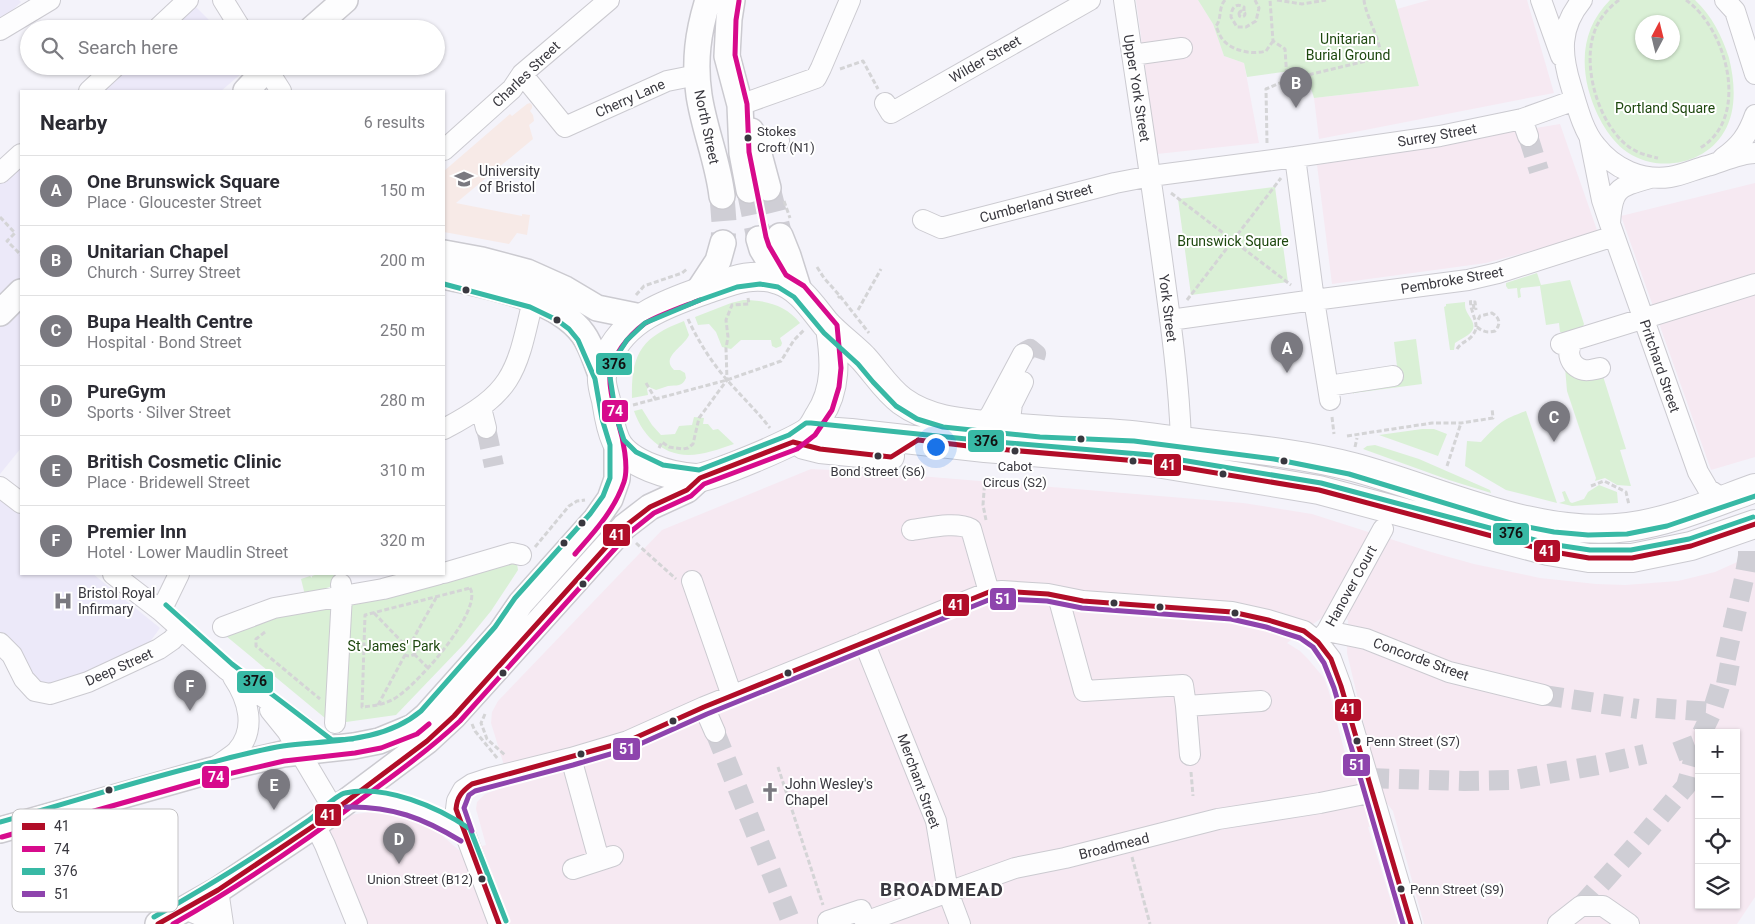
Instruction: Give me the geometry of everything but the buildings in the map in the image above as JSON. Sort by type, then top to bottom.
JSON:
[{"type":"highway","points":[[760,276],[790,286],[817,329],[834,367],[832,385],[825,407],[791,434],[700,478],[662,472],[632,458],[617,444],[609,418],[602,377],[609,354],[639,306],[698,293],[743,278],[760,276]]},
{"type":"highway","points":[[817,329],[864,359],[900,400],[920,412],[945,420],[1041,430],[1135,434],[1275,452],[1340,464],[1518,518],[1555,525],[1589,528],[1626,527],[1666,519],[1755,488]]},
{"type":"highway","points":[[791,434],[820,449],[891,456],[918,440],[985,448],[1150,462],[1319,490],[1548,550],[1589,558],[1632,558],[1691,546],[1755,524]]},
{"type":"main road","points":[[322,20],[345,0]]},
{"type":"main road","name":"North Street","points":[[708,0],[700,27],[697,75],[699,95],[722,196]]},
{"type":"main road","name":"North Street","points":[[732,0],[728,19],[727,56],[740,105],[742,153],[759,189],[768,144],[740,105]]},
{"type":"main road","points":[[247,90],[259,75]]},
{"type":"main road","points":[[769,238],[788,256],[790,286]]},
{"type":"main road","points":[[698,293],[718,261],[724,243]]},
{"type":"main road","points":[[445,272],[482,260],[527,272],[565,289],[597,308],[639,306]]},
{"type":"main road","points":[[445,272],[533,300],[561,314],[574,324],[584,336],[602,377]]},
{"type":"main road","points":[[0,313],[20,293]]},
{"type":"main road","points":[[74,809],[209,771],[300,752],[379,741],[413,726],[426,716],[501,632],[521,604],[606,506],[617,479],[617,444]]},
{"type":"main road","points":[[158,924],[218,890],[315,825],[426,742],[454,716],[624,527],[650,507],[687,490],[700,478]]},
{"type":"street","points":[[0,30],[50,0]]},
{"type":"street","points":[[166,20],[188,0]]},
{"type":"street","points":[[223,0],[235,20]]},
{"type":"street","name":"Charles Street","points":[[445,149],[512,89],[522,74],[609,0]]},
{"type":"street","name":"Wilder Street","points":[[885,103],[891,113],[1090,0]]},
{"type":"street","name":"Upper York Street","points":[[1124,0],[1151,176]]},
{"type":"street","points":[[1541,0],[1575,100],[1595,146],[1620,167],[1633,174],[1652,178]]},
{"type":"street","points":[[1564,65],[1563,49],[1569,20],[1582,0]]},
{"type":"street","points":[[740,105],[816,78],[851,2]]},
{"type":"street","points":[[1730,4],[1755,74]]},
{"type":"street","points":[[1132,55],[1182,48]]},
{"type":"street","name":"Cherry Lane","points":[[522,74],[564,127],[667,81],[697,75]]},
{"type":"street","points":[[90,90],[106,75]]},
{"type":"street","points":[[271,75],[280,90]]},
{"type":"street","name":"Surrey Street","points":[[1295,157],[1440,136],[1525,128],[1575,100]]},
{"type":"street","points":[[1718,163],[1738,148],[1747,134],[1755,115]]},
{"type":"street","points":[[1588,133],[1602,200],[1612,230]]},
{"type":"street","points":[[1612,230],[1611,207],[1613,199],[1624,186],[1652,178],[1671,177],[1755,153]]},
{"type":"street","points":[[0,173],[20,155]]},
{"type":"street","points":[[1151,176],[1295,157],[1314,300],[1329,393],[1393,376]]},
{"type":"street","name":"Cumberland Street","points":[[923,220],[941,228],[1115,183],[1151,176]]},
{"type":"street","name":"York Street","points":[[1151,176],[1177,379],[1180,441]]},
{"type":"street","name":"Pembroke Street","points":[[1314,300],[1468,280],[1498,274],[1612,230]]},
{"type":"street","name":"Pritchard Street","points":[[1612,230],[1698,472],[1708,489],[1723,500]]},
{"type":"street","points":[[1600,368],[1583,370],[1573,364],[1568,342],[1755,284]]},
{"type":"street","points":[[445,427],[481,408],[502,389],[517,364],[533,300]]},
{"type":"street","points":[[1170,320],[1314,300]]},
{"type":"street","points":[[996,426],[991,414],[1029,357]]},
{"type":"street","points":[[481,408],[486,428]]},
{"type":"street","points":[[0,486],[20,502]]},
{"type":"street","points":[[912,530],[942,526],[971,529],[989,592]]},
{"type":"street","name":"Hanover Court","points":[[1322,637],[1383,529]]},
{"type":"street","points":[[445,573],[512,553],[527,552]]},
{"type":"street","points":[[113,575],[161,611],[227,670],[255,691],[342,747]]},
{"type":"street","points":[[161,611],[179,575]]},
{"type":"street","points":[[223,627],[274,608],[368,583],[432,575]]},
{"type":"street","points":[[692,582],[732,696]]},
{"type":"street","points":[[335,723],[342,590]]},
{"type":"street","points":[[499,924],[456,809],[457,800],[463,790],[510,765],[571,758],[628,741],[704,707],[864,642],[989,592],[1002,591],[1058,596],[1083,601],[1232,612],[1268,620],[1322,637],[1338,677],[1411,924]]},
{"type":"street","points":[[1058,596],[1084,691],[1183,685],[1190,755]]},
{"type":"street","name":"Deep Street","points":[[0,643],[12,655],[24,678],[34,691],[50,694],[88,682],[159,650],[182,629]]},
{"type":"street","name":"Concorde Street","points":[[1322,637],[1366,639],[1449,672],[1543,695]]},
{"type":"street","name":"Merchant Street","points":[[864,642],[936,821],[948,892],[960,924]]},
{"type":"street","points":[[209,771],[236,753],[244,742],[248,730],[249,719],[246,701],[240,688],[227,670]]},
{"type":"street","points":[[255,691],[287,731],[300,752],[340,805],[377,799],[397,803],[428,814],[465,834]]},
{"type":"street","points":[[1186,706],[1260,701]]},
{"type":"street","points":[[704,707],[715,732]]},
{"type":"street","points":[[571,758],[606,858],[573,868]]},
{"type":"street","name":"Broadmead","points":[[829,922],[861,910],[866,923],[1015,868],[1065,858],[1218,819],[1320,803],[1369,786]]},
{"type":"street","points":[[315,825],[358,924]]},
{"type":"street","points":[[218,890],[223,924]]},
{"type":"street","points":[[1558,924],[1581,906],[1603,906],[1629,924]]},
{"type":"street","points":[[185,909],[206,918],[212,924]]},
{"type":"path","points":[[1225,0],[1221,6],[1219,22],[1216,26],[1222,38],[1226,43],[1245,52],[1260,53],[1267,50],[1273,41],[1270,0]]},
{"type":"path","points":[[1244,11],[1244,7],[1241,5],[1236,5],[1232,10],[1231,18],[1237,26],[1246,27],[1256,21],[1259,8],[1255,0]]},
{"type":"path","points":[[1278,0],[1302,4],[1326,0]]},
{"type":"path","points":[[1271,160],[1267,150],[1266,89],[1287,80],[1380,56],[1380,48],[1365,1],[1359,0]]},
{"type":"path","points":[[1619,0],[1613,4],[1600,20],[1592,41],[1592,78],[1598,102],[1614,131],[1630,148],[1647,156],[1667,159]]},
{"type":"path","points":[[1686,0],[1693,5],[1712,30],[1725,64],[1728,85],[1728,104],[1720,130],[1711,140],[1696,151]]},
{"type":"path","points":[[1273,41],[1285,49],[1287,80]]},
{"type":"path","points":[[816,78],[864,61],[885,103]]},
{"type":"path","points":[[1170,320],[1295,157]]},
{"type":"path","points":[[1151,176],[1178,199],[1314,300]]},
{"type":"path","points":[[0,217],[15,233],[7,241],[20,253]]},
{"type":"path","points":[[639,306],[644,286],[682,273],[690,265]]},
{"type":"path","points":[[817,267],[840,296],[838,298]]},
{"type":"path","points":[[858,310],[881,269]]},
{"type":"path","points":[[1457,349],[1461,343],[1472,336],[1476,325],[1480,316],[1492,313],[1499,319],[1500,323],[1495,331],[1490,333],[1482,331],[1476,325],[1468,280]]},
{"type":"path","points":[[657,450],[662,442],[669,447],[683,449],[693,444],[699,418],[727,380],[726,348],[728,337],[726,320],[732,305],[749,304],[747,293]]},
{"type":"path","points":[[1472,311],[1474,310],[1473,302],[1476,302],[1476,310]]},
{"type":"path","points":[[688,319],[698,340],[727,380],[757,411],[791,434]]},
{"type":"path","points":[[633,406],[727,380],[781,361],[794,340],[817,329]]},
{"type":"path","points":[[646,383],[656,400]]},
{"type":"path","points":[[1347,436],[1432,423],[1493,418],[1492,408]]},
{"type":"path","points":[[1447,466],[1461,422]]},
{"type":"path","points":[[1591,486],[1604,481],[1626,492],[1630,506]]},
{"type":"path","points":[[527,552],[569,506],[576,501],[584,500],[588,494]]},
{"type":"path","points":[[630,550],[636,543]]},
{"type":"path","points":[[470,588],[472,592],[469,607],[463,621],[428,668],[403,693],[392,700],[378,705],[362,707],[365,615],[436,597],[470,588]]},
{"type":"path","points":[[412,641],[436,597]]},
{"type":"path","points":[[374,613],[403,643]]},
{"type":"path","points":[[267,630],[256,639],[256,646],[322,701],[322,692]]},
{"type":"path","points":[[412,641],[416,645],[414,654],[408,656],[401,651],[403,643],[412,641]]},
{"type":"path","points":[[414,654],[428,668]]},
{"type":"path","points":[[378,705],[405,655]]},
{"type":"path","points":[[486,711],[481,723],[487,739],[510,765]]},
{"type":"path","points":[[472,723],[475,731],[510,765]]},
{"type":"path","points":[[1190,755],[1193,796]]},
{"type":"path","points":[[778,768],[829,922]]},
{"type":"path","points":[[1127,842],[1150,924]]},
{"type":"shaded area","points":[[0,0],[19,0],[21,2],[0,22]]},
{"type":"shaded area","points":[[1136,0],[1198,0],[1213,24],[1224,56],[1244,63],[1259,143],[1157,154]]},
{"type":"shaded area","points":[[1429,0],[1527,0],[1554,93],[1319,139],[1314,98],[1419,86],[1397,9]]},
{"type":"shaded area","points":[[191,2],[209,20],[172,20]]},
{"type":"shaded area","points":[[112,75],[240,75],[222,90],[96,90]]},
{"type":"shaded area","name":"University of Bristol","points":[[530,103],[532,105],[530,111],[534,121],[529,125],[533,139],[456,203],[522,216],[522,214],[530,215],[527,235],[517,233],[509,244],[445,232],[445,170],[510,114],[512,116]]},
{"type":"shaded area","points":[[1560,124],[1598,233],[1486,263],[1332,284],[1317,165]]},
{"type":"shaded area","points":[[20,160],[20,449],[0,474],[0,179]]},
{"type":"shaded area","points":[[1755,183],[1755,457],[1711,470],[1621,216]]},
{"type":"shaded area","points":[[811,469],[872,472],[1243,503],[1312,514],[1474,564],[1540,578],[1596,584],[1625,585],[1678,581],[1715,572],[1755,554],[1755,897],[1737,924],[1424,924],[1393,811],[1381,796],[1347,653],[1348,620],[1327,614],[1287,643],[1300,651],[1324,678],[1347,761],[1361,759],[1377,826],[1368,827],[1398,924],[366,924],[327,826],[349,815],[371,812],[391,814],[410,819],[437,831],[461,852],[486,845],[476,809],[477,802],[485,794],[510,785],[491,723],[492,712],[498,701],[662,530]]},
{"type":"shaded area","name":"Bristol Royal Infirmary","points":[[0,501],[20,512],[20,575],[94,575],[160,628],[141,654],[48,691],[24,677],[0,637]]},
{"type":"green space","name":"Unitarian Burial Ground","points":[[1198,0],[1395,0],[1419,86],[1314,98],[1305,69],[1247,77],[1244,63],[1224,56],[1213,24]]},
{"type":"green space","name":"Portland Square","points":[[1610,0],[1695,0],[1720,34],[1729,58],[1733,77],[1734,96],[1731,115],[1724,132],[1716,143],[1705,152],[1693,158],[1666,164],[1639,159],[1627,152],[1613,139],[1598,115],[1588,88],[1586,75],[1585,52],[1590,29],[1595,19]]},
{"type":"green space","name":"Brunswick Square","points":[[1275,187],[1288,282],[1191,295],[1178,199]]},
{"type":"green space","points":[[1537,273],[1541,285],[1570,280],[1584,324],[1581,331],[1571,336],[1560,332],[1559,323],[1546,325],[1540,286],[1521,288],[1521,297],[1518,298],[1517,288],[1508,289],[1506,286],[1506,283]]},
{"type":"green space","points":[[743,300],[759,301],[782,308],[800,323],[780,338],[781,346],[776,348],[772,346],[771,340],[741,340],[731,349],[722,347],[716,332],[709,324],[698,325],[695,317]]},
{"type":"green space","points":[[1465,302],[1466,309],[1473,322],[1473,328],[1468,335],[1455,343],[1454,350],[1450,350],[1444,307],[1446,304]]},
{"type":"green space","points":[[684,321],[689,335],[671,356],[670,361],[670,365],[674,370],[680,370],[685,373],[686,378],[683,383],[656,390],[649,387],[647,389],[648,395],[632,398],[634,369],[642,349],[658,333]]},
{"type":"green space","points":[[1416,339],[1422,384],[1353,394],[1352,389],[1399,382],[1394,342]]},
{"type":"green space","points":[[1565,367],[1602,373],[1626,449],[1620,450],[1631,486],[1617,485],[1605,478],[1595,481],[1596,478],[1567,391]]},
{"type":"green space","points":[[642,409],[661,435],[675,434],[679,426],[692,425],[694,417],[704,418],[703,424],[708,424],[713,430],[718,429],[734,444],[701,454],[690,455],[670,451],[650,438],[642,428],[634,411]]},
{"type":"green space","points":[[1526,411],[1557,503],[1506,490],[1465,466],[1467,441],[1481,442],[1501,423]]},
{"type":"green space","points":[[1434,429],[1447,434],[1438,456],[1379,435]]},
{"type":"green space","points":[[1375,445],[1419,459],[1490,490],[1491,493],[1363,449],[1367,446]]},
{"type":"green space","points":[[1599,485],[1617,492],[1618,503],[1572,506],[1559,503],[1565,501],[1562,492],[1565,491],[1572,503],[1584,499],[1588,492]]},
{"type":"green space","name":"St James' Park","points":[[515,562],[518,570],[491,611],[464,644],[396,715],[339,723],[346,612],[352,605],[503,563]]},
{"type":"green space","points":[[336,575],[339,584],[305,595],[301,579],[310,576],[312,578],[312,576]]},
{"type":"green space","name":"St James' Park","points":[[332,605],[331,723],[220,631],[275,612]]},
{"type":"tunnel","points":[[1528,136],[1539,171]]},
{"type":"tunnel","points":[[768,188],[780,236]]},
{"type":"tunnel","points":[[749,190],[759,239]]},
{"type":"tunnel","points":[[722,196],[723,243]]},
{"type":"tunnel","points":[[1023,354],[1030,349],[1036,354],[1034,360]]},
{"type":"tunnel","points":[[486,428],[494,466]]},
{"type":"tunnel","points":[[1726,684],[1730,663],[1725,662],[1744,579],[1748,548]]},
{"type":"tunnel","points":[[1704,729],[1712,712],[1720,686]]},
{"type":"tunnel","points":[[1543,695],[1638,709]]},
{"type":"tunnel","points":[[1656,708],[1712,712]]},
{"type":"tunnel","points":[[715,732],[789,917]]},
{"type":"tunnel","points":[[1676,752],[1695,745]]},
{"type":"tunnel","points":[[1581,906],[1686,786],[1695,753]]},
{"type":"tunnel","points":[[1369,778],[1464,781],[1514,780],[1598,765],[1645,754]]},
{"type":"transit line","name":"74","points":[[173,924],[223,895],[294,847],[389,779],[437,741],[460,721],[629,533],[654,513],[691,496],[704,484],[797,449],[815,435],[832,410],[839,387],[841,368],[837,325],[804,286],[786,275],[769,246],[766,237],[749,152],[747,104],[735,55],[736,20],[739,1]]},
{"type":"transit line","name":"376","points":[[45,809],[264,749],[373,735],[406,721],[421,711],[495,627],[515,598],[590,514],[603,496],[610,478],[610,445],[602,419],[595,379],[578,340],[569,329],[557,320],[530,307],[445,284]]},
{"type":"transit line","name":"376","points":[[1753,517],[1689,539],[1631,550],[1590,550],[1550,544],[1321,483],[1151,455],[986,441],[811,423],[806,423],[789,435],[699,470],[663,465],[636,452],[624,440],[616,416],[610,377],[616,357],[627,340],[645,323],[737,287],[760,284],[778,287],[794,297],[824,333],[858,364],[896,406],[917,419],[943,427],[1040,437],[1134,441],[1274,459],[1349,474],[1517,525],[1554,532],[1588,535],[1627,534],[1667,526],[1755,496]]},
{"type":"transit line","name":"74","points":[[575,554],[609,512],[624,482],[626,461],[611,393],[610,381],[613,362],[626,341],[644,324],[663,314],[700,300]]},
{"type":"transit line","name":"41","points":[[918,440],[985,448],[1150,462],[1319,490],[1548,551],[1589,558],[1632,558],[1691,546],[1755,524]]},
{"type":"transit line","name":"41","points":[[793,442],[820,449],[891,457],[918,440]]},
{"type":"transit line","name":"41","points":[[158,924],[218,890],[315,825],[427,741],[454,716],[624,527],[650,507],[687,490],[700,478],[793,442]]},
{"type":"transit line","name":"41","points":[[499,924],[456,809],[461,795],[472,784],[628,741],[704,707],[989,592],[1002,591],[1048,594],[1083,601],[1232,612],[1304,631],[1318,642],[1331,659],[1341,686],[1411,924]]},
{"type":"transit line","name":"51","points":[[472,831],[464,808],[469,795],[475,791],[631,748],[707,714],[991,599],[1047,601],[1082,608],[1231,619],[1266,627],[1300,638],[1313,647],[1324,663],[1334,688],[1403,924]]},
{"type":"transit line","name":"376","points":[[166,605],[232,664],[332,740],[353,739]]},
{"type":"transit line","name":"74","points":[[101,809],[211,778],[284,761],[355,753],[381,748],[417,734],[429,724]]},
{"type":"transit line","name":"376","points":[[178,903],[271,846],[309,820],[341,794],[361,791],[377,792],[410,799],[443,813],[470,829],[506,921]]},
{"type":"transit line","name":"51","points":[[346,807],[363,807],[407,815],[461,841]]},
{"type":"transit line","name":"376","points":[[0,822],[12,819]]},
{"type":"transit line","name":"74","points":[[2,837],[12,834]]},
{"type":"transit line","name":"376","points":[[154,917],[162,912]]},
{"type":"place","name":"Unitarian Chapel","points":[[1296,108]]},
{"type":"place","name":"Stokes Croft (N1)","points":[[748,138]]},
{"type":"place","name":"University of Bristol","points":[[464,179]]},
{"type":"place","name":"One Brunswick Square","points":[[1287,373]]},
{"type":"place","name":"Bupa Health Centre","points":[[1554,442]]},
{"type":"place","name":"Cabot Circus (S2)","points":[[1015,451]]},
{"type":"place","name":"Bond Street (S6)","points":[[878,456]]},
{"type":"place","name":"Bristol Royal Infirmary","points":[[63,601]]},
{"type":"place","name":"Premier Inn","points":[[190,711]]},
{"type":"place","name":"Penn Street (S7)","points":[[1357,741]]},
{"type":"place","name":"John Wesley's Chapel","points":[[770,792]]},
{"type":"place","name":"British Cosmetic Clinic","points":[[274,810]]},
{"type":"place","name":"PureGym","points":[[399,864]]},
{"type":"place","name":"Union Street (B12)","points":[[482,879]]},
{"type":"place","name":"Penn Street (S9)","points":[[1401,889]]},
{"type":"district","name":"BROADMEAD","points":[[942,889]]}]
